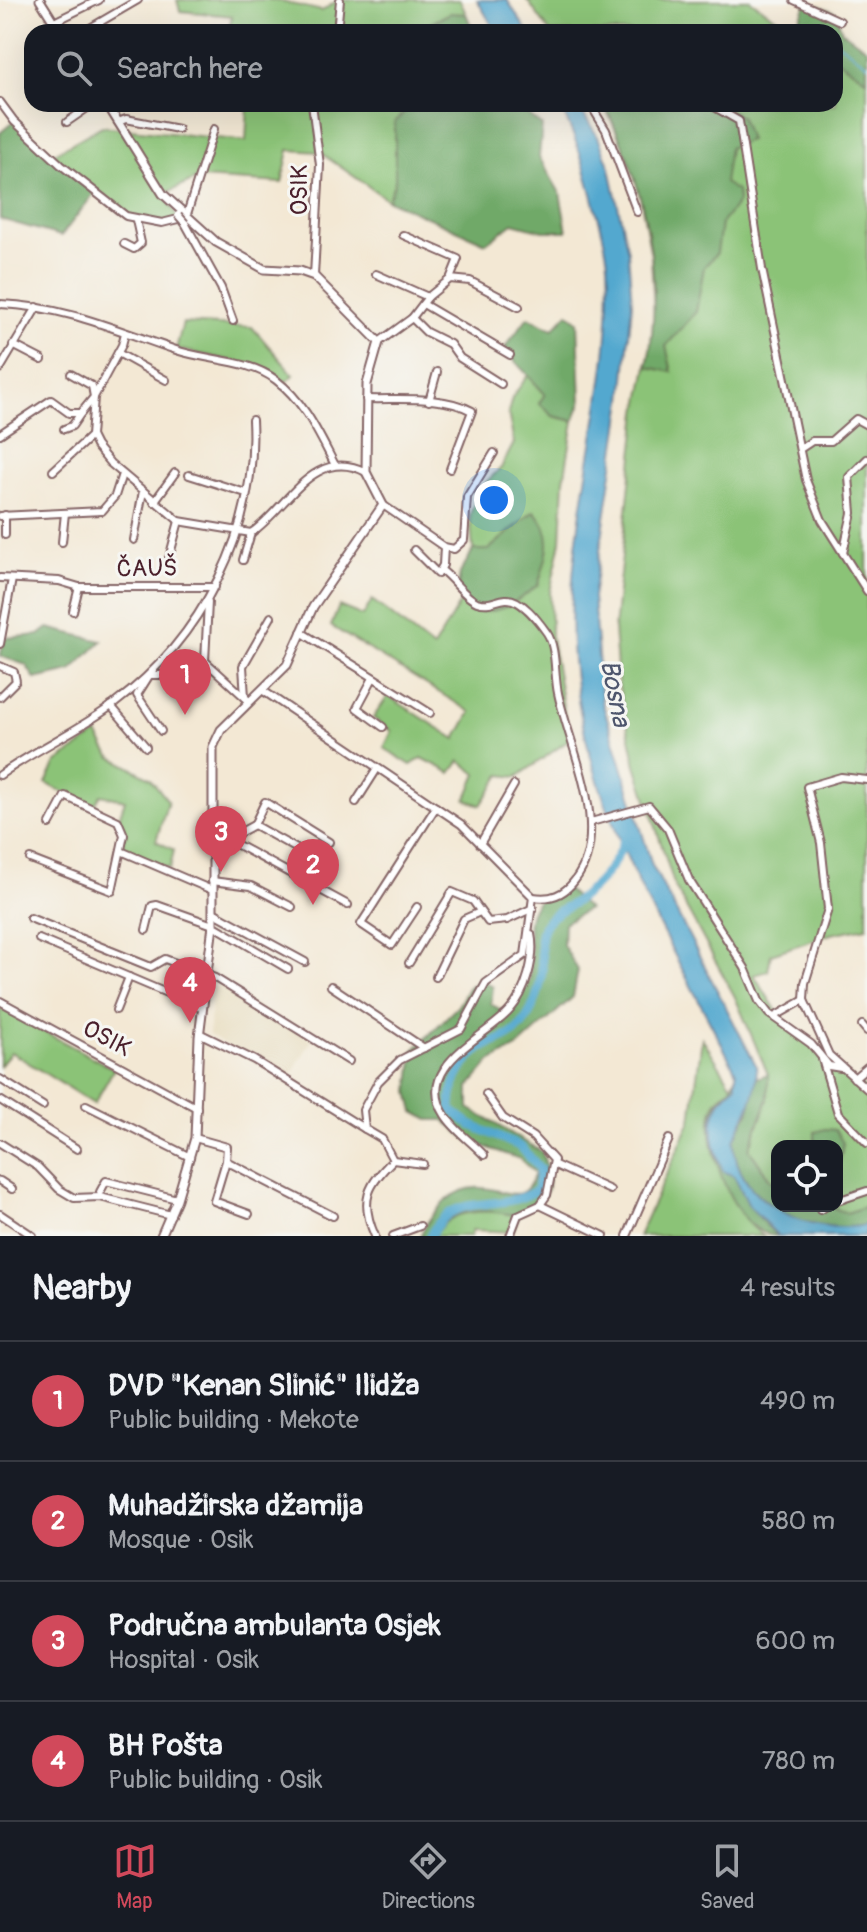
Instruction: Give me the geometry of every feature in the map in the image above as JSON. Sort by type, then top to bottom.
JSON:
[{"type":"main road","points":[[40,0],[54,22]]},
{"type":"main road","points":[[113,112],[163,194],[185,217],[234,255],[264,269],[300,271],[314,276],[379,342],[369,372],[366,399],[366,472],[383,505],[336,570],[301,632],[287,665],[262,690],[247,699],[221,730],[213,747],[213,925],[199,1033],[195,1138],[177,1199],[161,1236]]},
{"type":"street","points":[[54,22],[99,0]]},
{"type":"street","points":[[97,24],[138,0]]},
{"type":"street","points":[[338,24],[340,0]]},
{"type":"street","points":[[794,0],[840,21]]},
{"type":"street","points":[[0,102],[14,121],[61,165],[136,220],[162,223],[185,217]]},
{"type":"street","points":[[67,122],[81,112]]},
{"type":"street","name":"OSIK","points":[[313,112],[320,165],[314,276]]},
{"type":"street","points":[[595,112],[606,130],[637,212]]},
{"type":"street","points":[[723,112],[739,121],[762,269],[806,480],[822,520],[867,591]]},
{"type":"street","points":[[118,122],[126,119],[178,129]]},
{"type":"street","points":[[214,129],[185,217],[221,288],[233,321]]},
{"type":"street","points":[[124,244],[134,249],[141,243],[136,220]]},
{"type":"street","points":[[379,342],[412,318],[426,300],[450,279],[458,259],[403,235]]},
{"type":"street","points":[[376,274],[426,300],[510,355]]},
{"type":"street","points":[[450,279],[470,281],[519,307]]},
{"type":"street","points":[[0,304],[37,307],[110,324],[125,333],[208,359],[263,371],[278,381],[311,419],[335,465]]},
{"type":"street","points":[[1,365],[37,307]]},
{"type":"street","points":[[412,318],[426,332],[450,344],[460,358],[501,384]]},
{"type":"street","points":[[64,429],[72,426],[94,397],[118,353],[125,333]]},
{"type":"street","points":[[13,345],[42,360]]},
{"type":"street","points":[[118,353],[166,380]]},
{"type":"street","points":[[429,401],[437,372]]},
{"type":"street","points":[[71,374],[91,384],[94,397],[91,436],[100,453],[122,474],[179,521],[251,533]]},
{"type":"street","points":[[366,399],[429,401],[459,405],[472,411],[450,469]]},
{"type":"street","points":[[0,434],[51,400],[69,413],[81,413]]},
{"type":"street","points":[[800,449],[812,441],[831,441],[856,419],[867,425]]},
{"type":"street","points":[[161,731],[137,695],[208,602],[215,587],[237,530],[246,493],[252,420]]},
{"type":"street","points":[[53,471],[91,436]]},
{"type":"street","points":[[383,505],[444,547],[454,549],[464,540],[467,497],[494,453]]},
{"type":"street","points":[[843,553],[852,513],[849,477],[867,459]]},
{"type":"street","points":[[243,560],[251,533],[271,518],[308,477],[335,465],[366,472]]},
{"type":"street","points":[[154,502],[175,473]]},
{"type":"street","points":[[5,535],[2,516],[105,510],[115,496],[122,474]]},
{"type":"street","points":[[189,475],[246,493]]},
{"type":"street","points":[[134,540],[143,491]]},
{"type":"street","points":[[62,542],[65,513]]},
{"type":"street","points":[[169,558],[179,521]]},
{"type":"street","points":[[414,550],[438,574],[444,547]]},
{"type":"street","points":[[262,690],[461,824],[533,897],[552,898],[572,885],[588,856],[591,822],[557,693],[548,635],[517,601],[504,599],[490,604],[475,601],[441,570]]},
{"type":"street","name":"ČAUŠ","points":[[0,578],[59,581],[79,587],[215,587]]},
{"type":"street","points":[[0,644],[12,579]]},
{"type":"street","points":[[73,611],[79,587]]},
{"type":"street","points":[[205,661],[208,602]]},
{"type":"street","points":[[247,699],[243,666],[271,617]]},
{"type":"street","points":[[301,632],[430,713]]},
{"type":"street","points":[[0,775],[111,706],[150,676],[168,675],[205,661]]},
{"type":"street","points":[[205,661],[247,699]]},
{"type":"street","points":[[0,666],[14,672],[16,681],[0,697]]},
{"type":"street","points":[[373,678],[357,708],[383,727]]},
{"type":"street","points":[[111,706],[146,747]]},
{"type":"street","points":[[356,802],[377,769]]},
{"type":"street","points":[[867,780],[841,777],[807,787],[821,843],[828,909],[805,983],[804,1000],[829,1055],[867,1089]]},
{"type":"street","points":[[480,844],[514,785]]},
{"type":"street","points":[[30,859],[112,891],[124,835],[118,821],[70,796],[62,799],[50,824]]},
{"type":"street","points":[[228,839],[254,825],[265,802],[329,842]]},
{"type":"street","points":[[591,822],[649,806],[668,829],[689,880],[745,968],[759,1001],[774,1017],[796,1030],[829,1066],[841,1068]]},
{"type":"street","points":[[417,907],[392,945],[361,924],[436,807]]},
{"type":"street","points":[[254,825],[313,858]]},
{"type":"street","points":[[212,831],[348,905]]},
{"type":"street","points":[[121,851],[212,890]]},
{"type":"street","points":[[212,881],[251,886],[292,907]]},
{"type":"street","points":[[409,963],[450,893],[469,898],[488,922],[533,908]]},
{"type":"street","points":[[365,1129],[363,1110],[378,1082],[400,1060],[461,1029],[486,983],[525,955],[533,897]]},
{"type":"street","points":[[146,930],[154,905],[213,925],[288,969]]},
{"type":"street","points":[[213,912],[305,962]]},
{"type":"street","points":[[436,977],[464,919],[480,912]]},
{"type":"street","points":[[30,918],[151,967],[165,959],[215,978],[349,1061]]},
{"type":"street","points":[[484,1155],[445,1116],[440,1081],[459,1050],[513,1008],[521,993],[532,953],[530,931]]},
{"type":"street","points":[[39,939],[202,1008]]},
{"type":"street","name":"OSIK","points":[[116,1010],[129,977]]},
{"type":"street","points":[[331,986],[424,1048]]},
{"type":"street","points":[[774,1017],[804,1000]]},
{"type":"street","name":"OSIK","points":[[0,1001],[197,1108]]},
{"type":"street","points":[[199,1033],[254,1060],[382,1139],[393,1160]]},
{"type":"street","points":[[822,1059],[838,1113],[867,1143]]},
{"type":"street","points":[[854,1078],[867,1067]]},
{"type":"street","points":[[0,1079],[43,1106]]},
{"type":"street","points":[[486,1094],[503,1118],[546,1148],[555,1165],[610,1190]]},
{"type":"street","points":[[0,1100],[77,1149]]},
{"type":"street","points":[[86,1105],[190,1157]]},
{"type":"street","points":[[195,1138],[227,1147],[214,1201],[249,1214]]},
{"type":"street","points":[[627,1236],[669,1139]]},
{"type":"street","points":[[0,1143],[38,1167],[59,1189],[74,1198],[100,1197],[171,1215]]},
{"type":"street","points":[[393,1160],[423,1164]]},
{"type":"street","points":[[375,1236],[367,1194],[371,1182],[393,1160]]},
{"type":"street","points":[[226,1161],[333,1216]]},
{"type":"street","points":[[510,1236],[518,1215],[540,1205],[551,1185],[555,1165]]},
{"type":"street","points":[[0,1181],[12,1189]]},
{"type":"street","points":[[100,1192],[108,1181],[177,1199]]},
{"type":"street","points":[[843,1199],[867,1191]]},
{"type":"street","points":[[540,1205],[591,1233],[604,1236]]},
{"type":"street","points":[[0,1214],[33,1236]]},
{"type":"street","points":[[393,1236],[420,1226]]},
{"type":"shaded area","points":[[221,985],[312,1040],[288,1080],[209,1035],[212,989]]},
{"type":"green space","points":[[177,0],[274,0],[322,11],[338,0],[460,0],[466,14],[443,17],[433,24],[230,24],[232,16],[180,11]]},
{"type":"green space","points":[[527,0],[750,0],[785,24],[544,24]]},
{"type":"green space","points":[[807,1],[835,12],[839,24],[798,24]]},
{"type":"green space","points":[[450,13],[466,14],[470,24],[431,24]]},
{"type":"green space","points":[[843,32],[867,49],[867,80],[843,64]]},
{"type":"green space","points":[[843,64],[867,80],[867,927],[831,934],[771,954],[768,971],[754,975],[785,1024],[867,1090],[867,1206],[847,1213],[842,1212],[843,1140],[815,1132],[815,1140],[771,1140],[771,1181],[749,1149],[768,1099],[768,1074],[735,997],[675,887],[636,765],[618,683],[614,628],[638,411],[655,327],[651,256],[636,174],[608,112],[843,112]]},
{"type":"green space","points":[[248,112],[404,112],[396,122],[395,181],[388,200],[319,152],[289,150],[282,183],[199,178],[164,194],[179,220],[162,223],[136,220],[51,155],[102,126],[246,141]]},
{"type":"green space","points":[[404,112],[524,112],[542,126],[539,157],[560,193],[567,231],[543,231],[513,223],[486,243],[388,200],[395,181],[395,122]]},
{"type":"green space","points":[[608,112],[733,112],[741,117],[749,140],[729,148],[724,183],[737,191],[738,202],[721,224],[717,253],[704,267],[696,312],[666,346],[672,372],[647,367],[654,298],[648,232],[641,200]]},
{"type":"green space","points":[[14,121],[96,191],[61,236],[0,219],[0,133]]},
{"type":"green space","points":[[568,313],[578,321],[581,403],[574,421],[553,416],[539,403],[545,394],[504,349],[528,317],[553,329]]},
{"type":"green space","points":[[183,323],[252,327],[294,375],[286,382],[266,368],[176,349]]},
{"type":"green space","points":[[528,375],[545,394],[540,403],[553,416],[574,421],[564,480],[561,541],[550,592],[551,638],[569,740],[517,777],[501,775],[481,805],[466,800],[477,774],[460,761],[451,773],[422,758],[411,765],[384,748],[392,731],[373,718],[388,696],[456,739],[471,712],[331,626],[339,606],[363,616],[372,600],[433,648],[464,596],[534,511],[488,550],[473,550],[470,515],[478,490],[501,468],[514,443],[508,413],[512,398]]},
{"type":"green space","points":[[534,511],[548,537],[547,555],[538,585],[515,602],[499,609],[472,610],[458,586],[460,573],[473,550],[488,550]]},
{"type":"green space","points":[[48,628],[102,641],[71,671],[35,679],[26,665],[0,656],[5,638],[39,635]]},
{"type":"green space","points":[[97,734],[110,756],[150,778],[168,801],[156,841],[174,850],[170,869],[121,851],[124,835],[118,821],[125,800],[101,795],[92,808],[46,783],[56,763]]},
{"type":"green space","points":[[566,889],[588,909],[564,923],[563,945],[578,970],[573,997],[519,1046],[490,1062],[469,1087],[469,1108],[542,1152],[548,1174],[547,1190],[537,1203],[519,1216],[483,1211],[460,1214],[450,1219],[434,1236],[420,1236],[444,1202],[462,1191],[482,1188],[520,1193],[530,1184],[535,1173],[520,1159],[469,1141],[444,1120],[429,1120],[414,1112],[409,1092],[414,1050],[458,1006],[469,986],[484,981],[493,987],[491,1004],[503,1011],[520,998],[531,968],[529,922],[532,909],[542,898]]},
{"type":"green space","points":[[0,1008],[114,1069],[94,1104],[11,1052],[0,1066]]},
{"type":"green space","points":[[702,1038],[733,1087],[716,1101],[711,1119],[715,1156],[741,1212],[763,1236],[638,1236],[691,1121]]},
{"type":"green space","points":[[768,1074],[768,1099],[749,1149],[771,1181],[771,1204],[746,1181],[737,1162],[734,1140],[749,1111],[757,1078]]},
{"type":"green space","points":[[735,1078],[736,1086],[716,1109],[712,1137],[714,1108],[731,1088]]},
{"type":"green space","points":[[835,1130],[841,1140],[815,1140],[815,1132]]},
{"type":"green space","points":[[712,1137],[719,1161],[734,1176],[758,1215],[778,1236],[763,1232],[749,1222],[737,1207],[719,1169],[714,1149]]},
{"type":"green space","points":[[867,1206],[867,1225],[845,1227],[800,1220],[783,1212],[847,1213]]},
{"type":"green space","points":[[496,1211],[519,1216],[512,1232],[472,1230],[471,1236],[434,1236],[446,1222],[460,1214]]},
{"type":"water","points":[[477,0],[507,0],[523,24],[491,24]]},
{"type":"water","points":[[562,112],[582,112],[598,137],[610,168],[628,252],[632,303],[623,400],[593,597],[602,701],[652,865],[756,1065],[754,1094],[734,1140],[737,1162],[746,1181],[771,1204],[771,1212],[783,1212],[822,1225],[867,1225],[865,1236],[778,1236],[749,1206],[734,1176],[723,1171],[715,1147],[713,1124],[719,1104],[736,1086],[736,1072],[634,874],[595,770],[581,716],[573,660],[571,610],[581,511],[604,363],[608,264],[602,229],[582,159]]},
{"type":"waterway","points":[[843,47],[867,64]]},
{"type":"waterway","points":[[430,1236],[440,1221],[452,1212],[477,1204],[506,1201],[537,1190],[540,1169],[521,1147],[471,1125],[451,1110],[452,1094],[461,1070],[472,1057],[484,1047],[514,1032],[524,1022],[540,984],[541,936],[545,924],[599,882],[624,839]]},
{"type":"place","name":"DVD \"Kenan Slinić\" Ilidža","points":[[185,715]]},
{"type":"place","name":"Područna ambulanta Osjek","points":[[221,872]]},
{"type":"place","name":"Muhadžirska džamija","points":[[313,905]]},
{"type":"place","name":"BH Pošta","points":[[190,1023]]},
{"type":"water label","name":"Bosna","points":[[616,693]]}]
